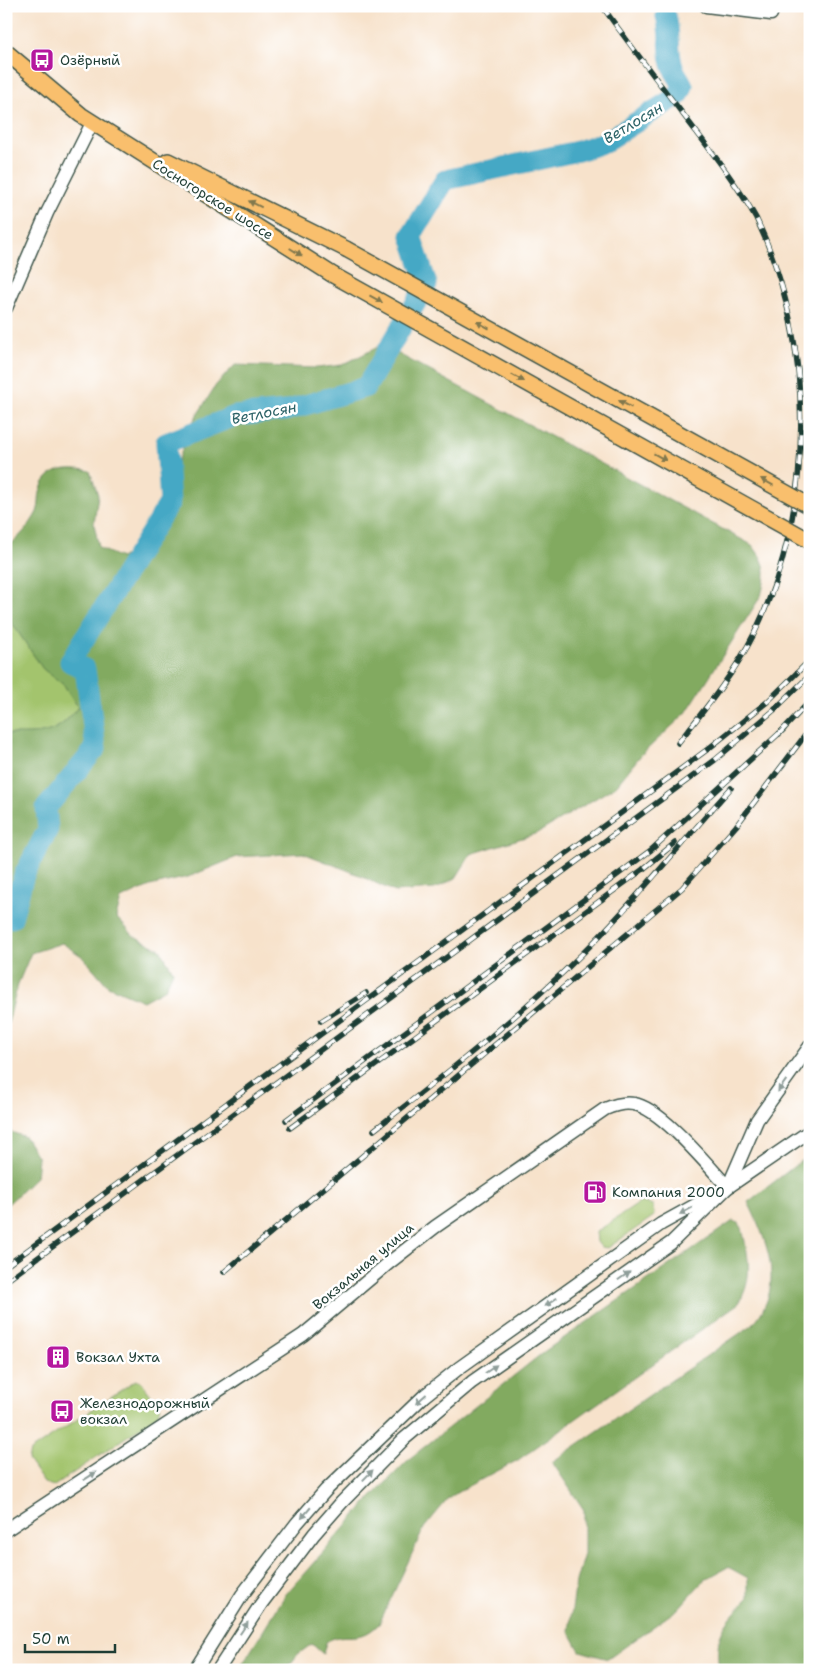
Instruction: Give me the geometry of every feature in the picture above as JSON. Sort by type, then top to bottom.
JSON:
[{"type":"main road","name":"Сосногорское шоссе","points":[[6,52],[92,123],[333,275],[810,541]]},
{"type":"main road","name":"Сосногорское шоссе","points":[[92,123],[346,249],[810,506]]},
{"type":"street","points":[[706,6],[771,14],[773,6]]},
{"type":"street","points":[[6,308],[47,213],[92,123]]},
{"type":"street","points":[[218,1670],[261,1604],[314,1534],[342,1502],[404,1439],[472,1382],[671,1243],[728,1187],[757,1120],[810,1046]]},
{"type":"street","name":"Вокзальная улица","points":[[6,1530],[181,1416],[258,1362],[303,1335],[435,1227],[604,1109],[625,1104],[645,1107],[685,1141],[728,1187]]},
{"type":"street","points":[[195,1670],[242,1595],[302,1517],[358,1458],[424,1396],[458,1368],[661,1224],[728,1187],[810,1131]]},
{"type":"green space","points":[[382,345],[752,545],[761,558],[765,569],[761,596],[686,713],[641,755],[616,786],[538,833],[471,854],[456,878],[434,889],[395,892],[352,872],[303,853],[237,857],[188,877],[150,886],[121,899],[116,917],[134,936],[160,949],[173,971],[165,989],[143,1001],[108,986],[83,957],[62,943],[31,953],[18,984],[6,1031],[6,734],[38,733],[55,729],[70,717],[78,707],[64,685],[43,669],[6,614],[6,548],[23,532],[37,512],[44,481],[55,472],[76,469],[90,471],[98,495],[94,524],[99,548],[121,558],[147,539],[194,420],[216,385],[235,365],[317,368],[342,365]]},
{"type":"green space","points":[[6,614],[43,669],[64,685],[78,707],[70,717],[55,729],[38,734],[6,734]]},
{"type":"green space","points":[[6,1130],[25,1137],[38,1158],[36,1177],[6,1206]]},
{"type":"green space","points":[[810,1154],[810,1670],[719,1670],[718,1647],[723,1630],[727,1622],[748,1598],[748,1578],[728,1567],[704,1580],[678,1609],[608,1659],[580,1651],[569,1631],[576,1581],[584,1554],[584,1510],[552,1462],[752,1325],[769,1296],[771,1280],[767,1249],[748,1202]]},
{"type":"green space","points":[[641,1202],[653,1205],[654,1216],[608,1248],[601,1247],[597,1242],[596,1232]]},
{"type":"green space","points":[[733,1221],[739,1223],[742,1228],[748,1266],[747,1284],[739,1303],[518,1460],[448,1499],[424,1528],[379,1624],[371,1631],[358,1636],[333,1638],[326,1642],[323,1654],[312,1644],[298,1654],[286,1670],[239,1670],[286,1594],[368,1501],[409,1459],[545,1351]]},
{"type":"green space","points":[[136,1380],[141,1382],[160,1407],[157,1416],[54,1486],[44,1483],[28,1460],[30,1451]]},
{"type":"waterway","name":"Ветлосян","points":[[6,917],[12,918],[24,875],[48,829],[46,808],[96,748],[85,669],[70,662],[170,502],[166,443],[235,416],[285,411],[366,387],[427,284],[411,236],[445,180],[578,151],[605,142],[679,95],[683,86],[673,66],[666,16]]},
{"type":"railway","points":[[602,6],[719,162],[756,218],[776,267],[790,318],[798,371],[801,426],[798,480],[789,533],[774,585],[754,634],[738,663],[678,743]]},
{"type":"railway","points":[[6,1266],[708,749],[767,702],[810,660]]},
{"type":"railway","points":[[6,1281],[715,760],[773,711],[810,675]]},
{"type":"railway","points":[[779,734],[810,701]]},
{"type":"railway","points":[[286,1120],[651,850],[784,729]]},
{"type":"railway","points":[[224,1272],[682,888],[736,826],[810,729]]},
{"type":"railway","points":[[374,1130],[481,1045],[557,978],[621,914],[731,788]]},
{"type":"railway","points":[[290,1128],[642,870],[675,843]]},
{"type":"railway","points":[[321,1021],[366,993]]},
{"type":"place","name":"Озёрный","points":[[42,60]]},
{"type":"place","name":"Компания 2000","points":[[595,1192]]},
{"type":"place","name":"Вокзал Ухта","points":[[58,1357]]},
{"type":"place","name":"Железнодорожный вокзал","points":[[62,1411]]}]
